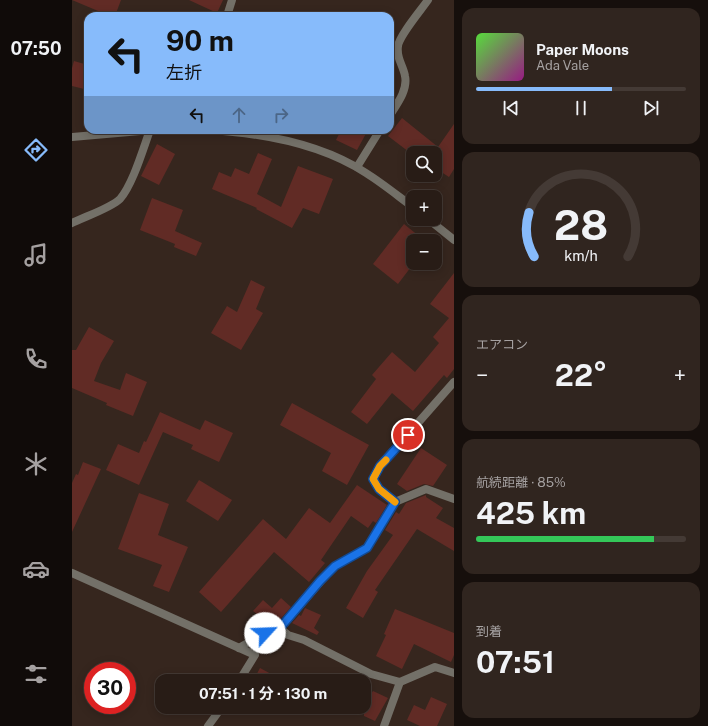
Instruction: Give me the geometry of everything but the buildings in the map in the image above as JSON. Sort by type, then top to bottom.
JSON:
[{"type":"street","points":[[228,12],[232,0]]},
{"type":"street","points":[[394,108],[406,86],[405,75],[397,56],[398,44],[402,36],[428,0]]},
{"type":"street","points":[[72,137],[106,134]]},
{"type":"street","points":[[72,223],[110,206],[119,200],[129,184],[149,134]]},
{"type":"street","points":[[250,134],[292,142],[319,150],[357,167],[406,202]]},
{"type":"street","points":[[357,167],[378,134]]},
{"type":"street","points":[[437,226],[454,240]]},
{"type":"street","points":[[395,502],[379,489],[373,479],[380,466],[454,382]]},
{"type":"street","points":[[238,648],[265,633],[280,628],[320,581],[335,566],[367,548],[395,502],[426,489],[454,499]]},
{"type":"street","points":[[72,573],[255,655],[243,674]]},
{"type":"street","points":[[280,628],[288,635],[304,640],[371,674],[400,682],[435,668],[454,673]]},
{"type":"street","points":[[384,726],[400,682]]},
{"type":"street","points":[[208,726],[217,714]]},
{"type":"slow traffic","points":[[386,460],[380,466],[373,479],[379,489],[395,502]]},
{"type":"route","points":[[265,633],[280,628],[320,581],[335,566],[367,548],[395,502],[379,489],[373,479],[380,466],[408,435]]}]
